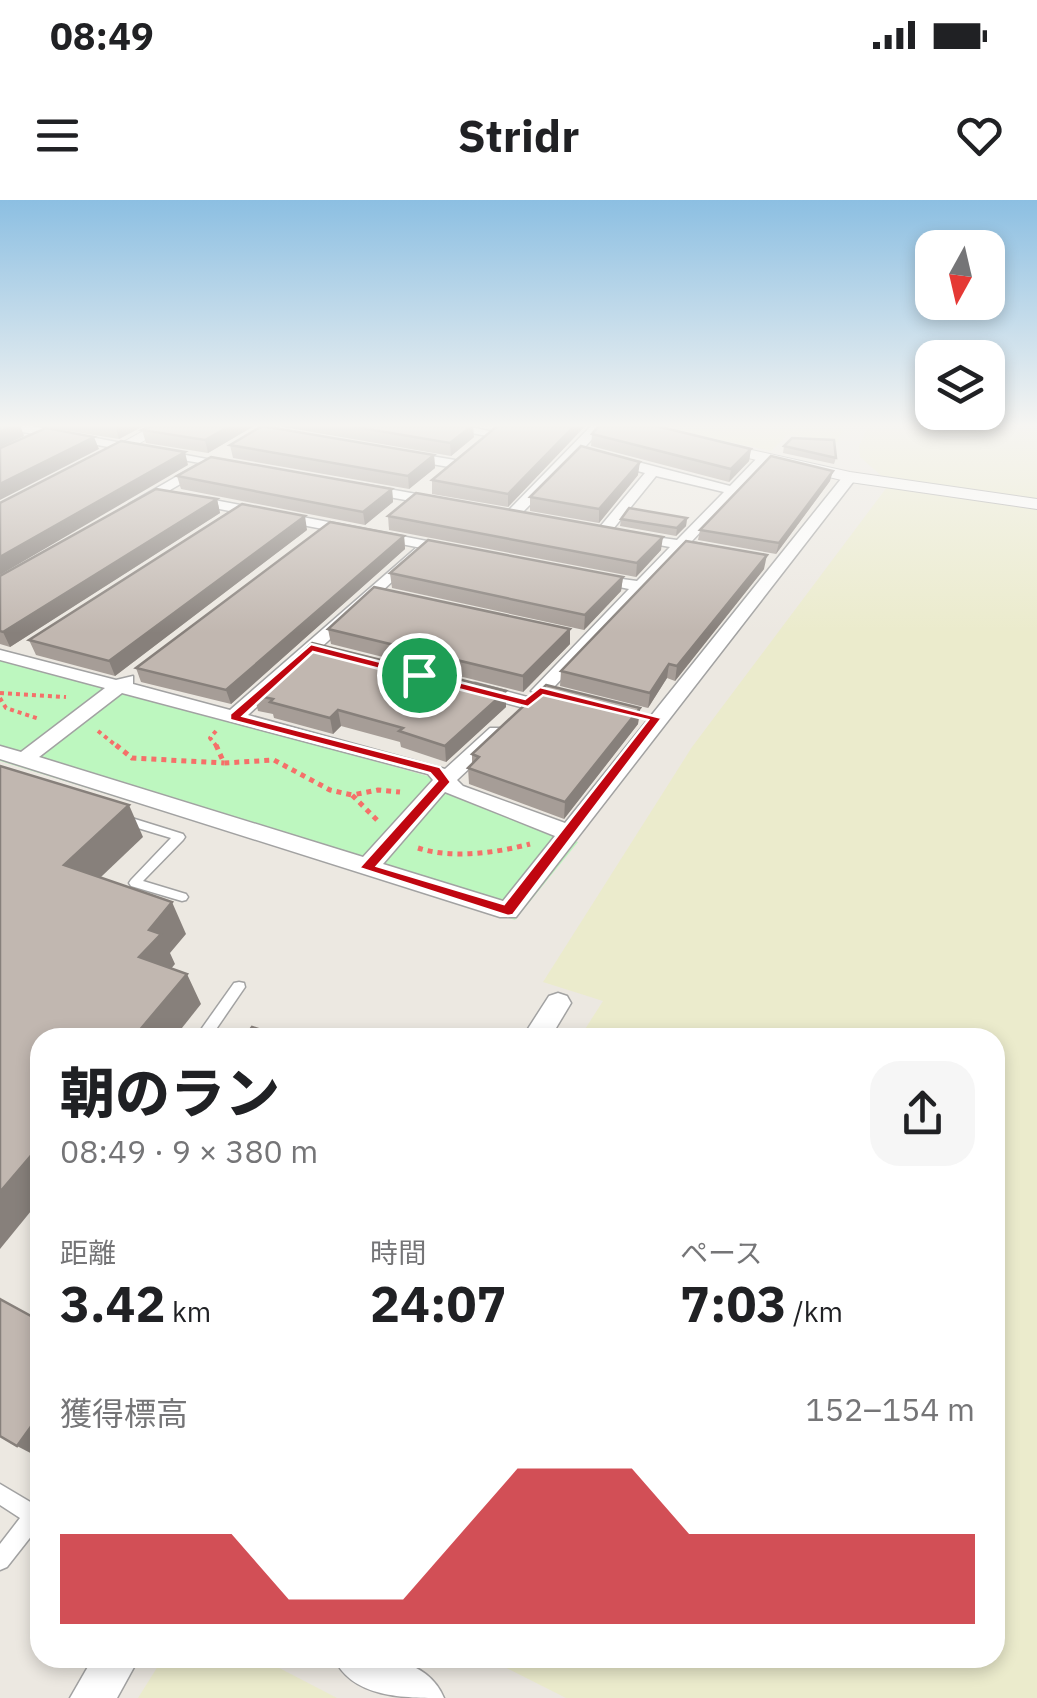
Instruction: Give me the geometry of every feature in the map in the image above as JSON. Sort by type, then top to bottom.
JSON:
[{"type":"street","points":[[126,511],[157,493],[464,552]]},
{"type":"street","points":[[387,493],[453,504]]},
{"type":"street","points":[[399,510],[420,493]]},
{"type":"street","points":[[512,515],[534,493]]},
{"type":"street","points":[[604,532],[635,493]]},
{"type":"street","points":[[366,868],[444,782],[534,697],[580,638],[640,586],[729,493]]},
{"type":"street","points":[[0,752],[508,910],[569,834],[646,716],[771,561],[834,493]]},
{"type":"street","points":[[963,493],[1037,504]]},
{"type":"street","points":[[225,520],[242,510]]},
{"type":"street","points":[[492,512],[530,518]]},
{"type":"street","points":[[369,534],[384,522]]},
{"type":"street","points":[[314,538],[328,526]]},
{"type":"street","points":[[586,528],[729,554]]},
{"type":"street","points":[[234,717],[320,650],[382,594],[424,545]]},
{"type":"street","points":[[581,575],[640,586]]},
{"type":"street","points":[[13,654],[112,691],[234,717],[435,770],[456,791],[569,834]]},
{"type":"street","points":[[24,759],[149,664]]},
{"type":"street","points":[[456,684],[579,700]]},
{"type":"street","points":[[542,1028],[558,1003]]},
{"type":"street","points":[[92,1698],[112,1668]]},
{"type":"street","points":[[372,1668],[422,1698]]},
{"type":"lane","points":[[108,814],[180,836],[135,884],[182,897]]},
{"type":"lane","points":[[209,1028],[239,987]]},
{"type":"lane","points":[[0,1494],[30,1509]]},
{"type":"lane","points":[[0,1560],[30,1521]]},
{"type":"path","points":[[112,691],[0,695],[6,708],[57,726],[70,724],[106,734],[132,758],[224,763],[277,760],[322,788],[352,796]]},
{"type":"path","points":[[224,763],[210,738],[234,717]]},
{"type":"green space","points":[[883,493],[929,493],[1037,508],[1037,1698],[566,1698],[507,1668],[1005,1668],[1005,1028],[586,1028],[603,1001],[543,982],[692,747]]},
{"type":"green space","points":[[993,493],[1037,493],[1037,499]]},
{"type":"green space","points":[[0,657],[431,777],[449,793],[578,842],[515,920],[0,761]]},
{"type":"green space","points":[[157,1668],[279,1668],[337,1698],[138,1698]]},
{"type":"building","points":[[20,493],[113,493],[0,557],[0,503]]},
{"type":"building","points":[[149,493],[217,499],[3,632],[0,576]]},
{"type":"building","points":[[264,493],[387,493],[363,512]]},
{"type":"building","points":[[416,493],[663,537],[637,563],[388,516]]},
{"type":"building","points":[[534,493],[613,493],[599,509],[530,497]]},
{"type":"building","points":[[736,493],[817,493],[779,543],[700,530]]},
{"type":"building","points":[[242,504],[305,516],[109,661],[29,640]]},
{"type":"building","points":[[629,508],[687,518],[677,528],[621,519]]},
{"type":"building","points":[[330,522],[404,536],[226,690],[136,668]]},
{"type":"building","points":[[428,540],[623,577],[585,615],[390,573]]},
{"type":"building","points":[[686,541],[767,555],[677,666],[669,664],[650,693],[561,671]]},
{"type":"building","points":[[374,587],[570,629],[523,676],[328,629]]},
{"type":"building","points":[[312,643],[506,691],[445,746],[399,731],[403,728],[338,710],[330,718],[254,695]]},
{"type":"building","points":[[546,685],[640,708],[565,802],[468,768],[479,757],[472,754]]},
{"type":"building","points":[[0,766],[129,805],[64,865],[172,902],[149,930],[161,934],[139,957],[187,974],[141,1028],[30,1028],[30,1157],[0,1192]]},
{"type":"building","points":[[0,1299],[30,1316],[30,1428],[17,1446],[0,1436]]},
{"type":"route","points":[[311,648],[419,675],[528,703],[540,691],[656,718],[508,910],[366,868],[444,782],[435,770],[234,717],[311,648]]}]
